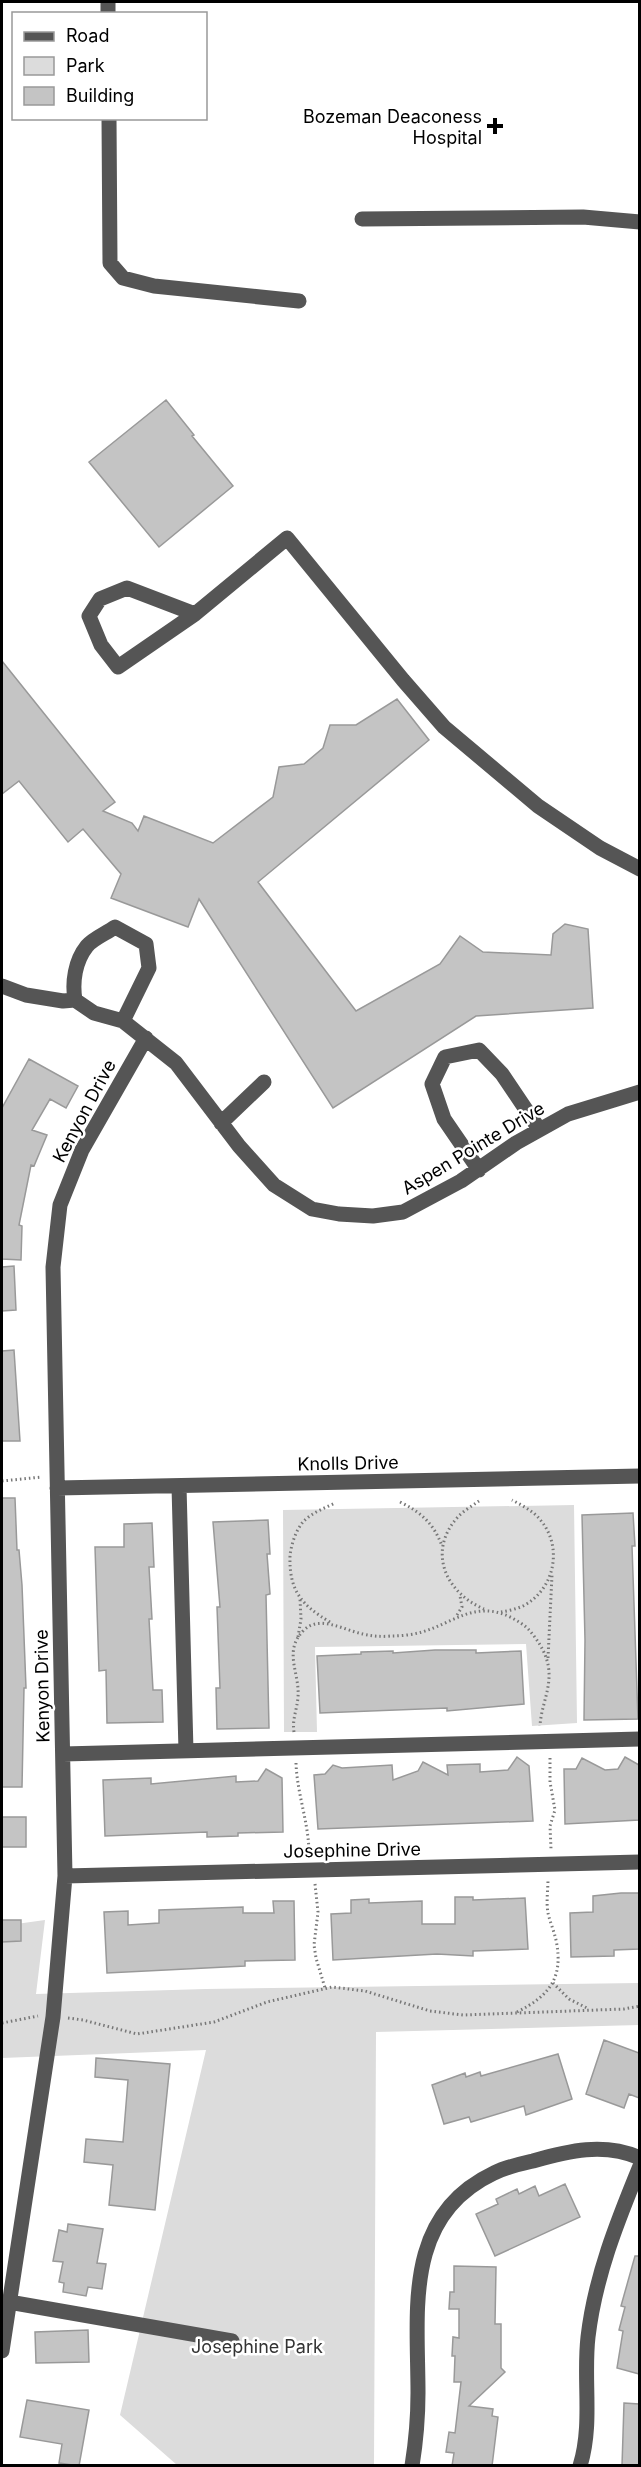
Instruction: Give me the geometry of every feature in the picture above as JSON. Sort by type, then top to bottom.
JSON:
[{"type":"street","points":[[109,120],[110,263],[123,279],[154,286],[299,300]]},
{"type":"street","points":[[362,219],[583,217],[639,222]]},
{"type":"street","points":[[195,614],[127,588],[100,599],[89,616],[101,645],[118,667],[195,614],[287,538],[444,727],[538,807],[600,848],[639,869]]},
{"type":"street","points":[[2,986],[26,995],[63,1001],[75,1000],[94,1013],[123,1021],[148,968],[146,944],[115,927],[88,945],[76,965],[73,990],[75,1000]]},
{"type":"street","name":"Aspen Pointe Drive","points":[[123,1021],[176,1064],[221,1123],[274,1185],[312,1209],[339,1214],[373,1216],[403,1212],[461,1181],[539,1129],[568,1114],[639,1092]]},
{"type":"street","name":"Kenyon Drive","points":[[2,2351],[53,2017],[65,1876],[53,1267],[60,1205],[82,1150],[146,1038]]},
{"type":"street","points":[[479,1170],[444,1119],[432,1084],[445,1057],[479,1050],[502,1074],[539,1129]]},
{"type":"street","points":[[221,1123],[264,1082]]},
{"type":"street","name":"Knolls Drive","points":[[57,1482],[179,1486],[639,1476]]},
{"type":"street","points":[[179,1486],[186,1751]]},
{"type":"street","points":[[63,1754],[639,1739]]},
{"type":"street","name":"Josephine Drive","points":[[65,1876],[639,1862]]},
{"type":"street","points":[[412,2466],[416,2439],[417,2320],[421,2267],[426,2247],[444,2213],[471,2187],[494,2173],[517,2165],[570,2151],[595,2149],[629,2153],[639,2158]]},
{"type":"street","points":[[580,2466],[586,2446],[586,2357],[596,2288],[606,2250],[639,2166]]},
{"type":"street","points":[[9,2302],[232,2341]]},
{"type":"path","points":[[2,1481],[57,1482]]},
{"type":"path","points":[[512,1500],[525,1507],[542,1522],[553,1545],[548,1631],[549,1689],[541,1718],[555,1810],[550,1826],[548,1911],[557,1954],[553,1983],[546,1994],[536,2003],[515,2013]]},
{"type":"path","points":[[442,1548],[457,1518],[479,1501]]},
{"type":"path","points":[[400,1502],[416,1510],[432,1524],[442,1548],[447,1578],[460,1596],[462,1606],[453,1618]]},
{"type":"path","points":[[335,1503],[303,1522],[291,1549],[292,1583],[300,1597],[318,1615],[332,1623],[363,1634],[392,1636],[421,1633],[470,1611],[485,1610],[499,1613],[526,1627],[543,1649],[548,1663]]},
{"type":"path","points":[[499,1613],[523,1606],[535,1597],[543,1589],[552,1569]]},
{"type":"path","points":[[460,1596],[485,1610]]},
{"type":"path","points":[[300,1597],[301,1618],[298,1638],[292,1650],[298,1690],[293,1718],[297,1778],[309,1836],[318,1912],[314,1934],[316,1958],[325,1988]]},
{"type":"path","points":[[298,1638],[311,1625],[332,1623]]},
{"type":"path","points":[[553,1983],[569,1998],[588,2009]]},
{"type":"path","points":[[2,2023],[38,2016],[53,2017],[83,2020],[137,2034],[214,2022],[267,2002],[332,1987],[365,1991],[430,2011],[463,2015],[624,2009],[639,2006]]},
{"type":"green space","points":[[574,1505],[577,1723],[532,1726],[526,1644],[315,1647],[317,1732],[284,1732],[283,1510]]},
{"type":"green space","name":"Josephine Park","points":[[45,1920],[36,1994],[206,1989],[639,1983],[639,2025],[376,2032],[374,2465],[177,2465],[120,2415],[206,2050],[2,2058],[2,1926]]},
{"type":"building","points":[[166,400],[233,486],[159,547],[89,462]]},
{"type":"building","points":[[2,661],[115,802],[103,811],[132,823],[138,831],[144,816],[213,843],[273,797],[279,767],[304,764],[323,748],[330,725],[356,725],[397,699],[429,740],[258,882],[356,1011],[440,964],[460,936],[483,952],[551,955],[553,934],[565,924],[588,929],[593,1008],[476,1016],[333,1108],[199,899],[188,927],[111,898],[121,874],[83,829],[68,842],[19,781],[2,794]]},
{"type":"building","points":[[29,1059],[78,1086],[66,1108],[50,1099],[32,1130],[47,1135],[34,1166],[31,1165],[19,1225],[22,1226],[21,1260],[2,1259],[2,1108]]},
{"type":"building","points":[[14,1266],[16,1310],[2,1311],[2,1267]]},
{"type":"building","points":[[14,1350],[20,1441],[2,1441],[2,1351]]},
{"type":"building","points":[[2,1498],[15,1498],[17,1550],[19,1550],[22,1585],[26,1688],[24,1688],[22,1787],[2,1787]]},
{"type":"building","points":[[633,1513],[635,1546],[632,1546],[638,1719],[584,1720],[582,1515]]},
{"type":"building","points":[[268,1520],[270,1554],[267,1554],[270,1594],[266,1595],[269,1728],[217,1729],[216,1688],[220,1688],[217,1607],[220,1607],[213,1522]]},
{"type":"building","points":[[152,1523],[154,1567],[149,1567],[152,1619],[149,1619],[153,1690],[162,1690],[163,1722],[107,1723],[106,1670],[99,1671],[95,1547],[124,1547],[124,1524]]},
{"type":"building","points":[[476,1650],[476,1653],[521,1651],[524,1704],[447,1711],[447,1708],[320,1713],[317,1656]]},
{"type":"building","points":[[517,1757],[529,1766],[533,1821],[318,1829],[314,1775],[325,1774],[333,1765],[342,1768],[392,1765],[393,1780],[418,1771],[423,1762],[448,1775],[447,1765],[480,1764],[480,1772],[508,1770]]},
{"type":"building","points":[[625,1757],[639,1765],[639,1820],[565,1824],[564,1769],[576,1769],[582,1758],[605,1770],[618,1769]]},
{"type":"building","points":[[266,1769],[282,1778],[283,1832],[238,1833],[238,1836],[207,1837],[207,1832],[105,1836],[103,1780],[151,1778],[151,1784],[236,1776],[236,1782],[258,1781]]},
{"type":"building","points":[[2,1817],[26,1817],[26,1847],[2,1847]]},
{"type":"building","points":[[639,1893],[639,1949],[614,1950],[614,1956],[571,1957],[570,1913],[593,1912],[593,1896]]},
{"type":"building","points":[[455,1897],[473,1897],[473,1900],[525,1898],[528,1949],[473,1951],[473,1956],[437,1954],[333,1960],[331,1914],[351,1913],[351,1900],[369,1899],[369,1903],[422,1901],[422,1924],[455,1924]]},
{"type":"building","points":[[273,1901],[294,1901],[295,1960],[245,1961],[245,1966],[107,1973],[104,1912],[128,1911],[128,1925],[159,1923],[159,1910],[243,1907],[243,1913],[274,1913]]},
{"type":"building","points":[[2,1920],[21,1920],[21,1941],[2,1942]]},
{"type":"building","points":[[604,2040],[639,2053],[639,2098],[629,2094],[624,2108],[586,2094]]},
{"type":"building","points":[[558,2054],[572,2099],[526,2115],[524,2106],[471,2122],[469,2117],[444,2124],[432,2085],[465,2073],[466,2077],[480,2072],[481,2076]]},
{"type":"building","points":[[96,2058],[170,2064],[155,2210],[109,2205],[113,2165],[84,2162],[86,2139],[123,2142],[128,2080],[95,2077]]},
{"type":"building","points":[[565,2184],[580,2217],[495,2256],[476,2214],[498,2204],[496,2199],[517,2189],[519,2194],[535,2186],[539,2196]]},
{"type":"building","points":[[68,2224],[103,2229],[97,2263],[106,2264],[102,2289],[88,2287],[86,2296],[63,2292],[64,2283],[59,2282],[63,2262],[53,2261],[59,2230],[67,2232]]},
{"type":"building","points":[[635,2256],[639,2256],[639,2374],[617,2368],[623,2331],[619,2330],[625,2307],[621,2306]]},
{"type":"building","points":[[454,2266],[496,2267],[495,2324],[501,2324],[501,2368],[505,2372],[469,2406],[493,2409],[492,2416],[498,2417],[492,2466],[452,2466],[454,2453],[446,2452],[449,2432],[455,2433],[461,2382],[454,2382],[455,2356],[452,2356],[453,2337],[459,2338],[459,2309],[449,2309],[450,2292],[454,2292]]},
{"type":"building","points":[[88,2330],[89,2362],[36,2363],[35,2332]]},
{"type":"building","points":[[27,2400],[89,2410],[79,2466],[59,2463],[62,2444],[20,2437]]},
{"type":"building","points":[[624,2403],[639,2404],[639,2466],[622,2466]]},
{"type":"place","name":"Bozeman Deaconess Hospital","points":[[495,126]]}]
